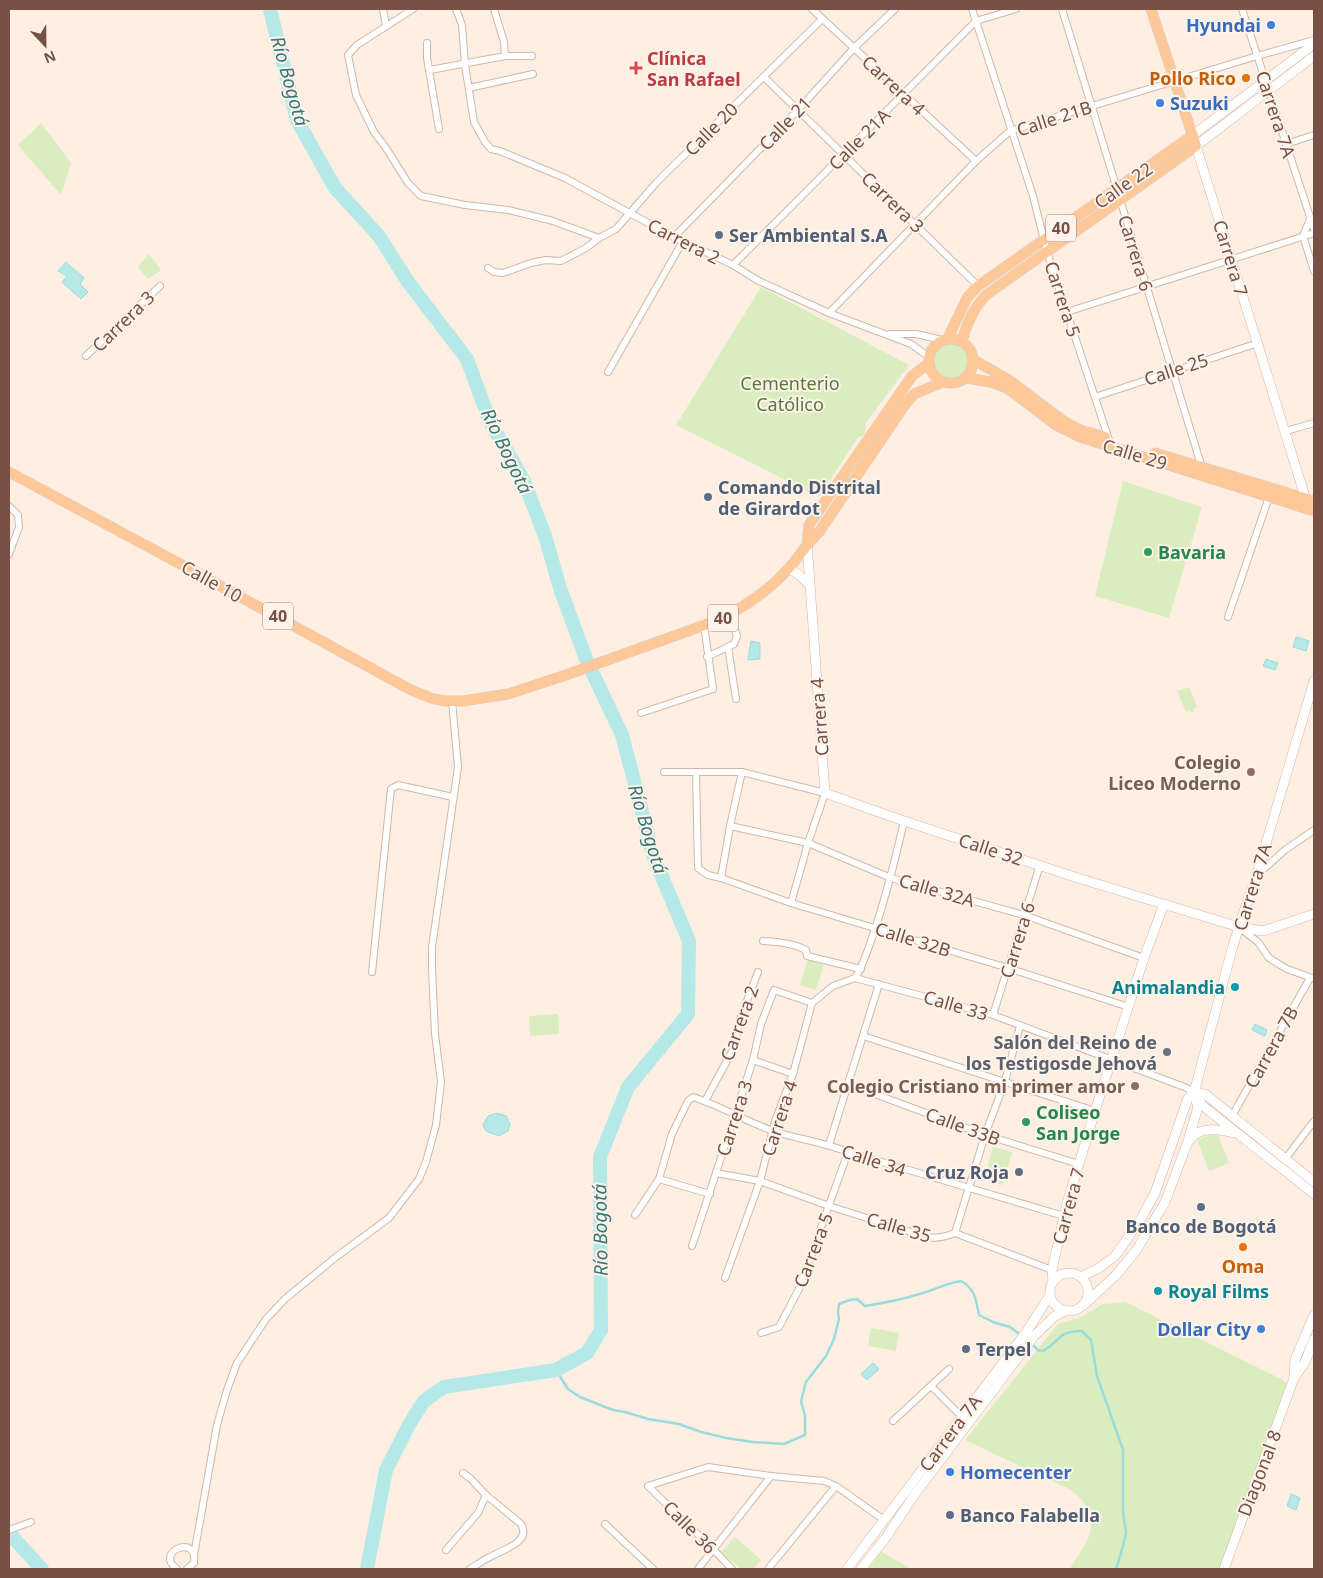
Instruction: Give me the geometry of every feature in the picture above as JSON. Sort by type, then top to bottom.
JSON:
[{"type":"main road","name":"Carrera 7","points":[[1151,9],[1196,146]]},
{"type":"main road","name":"Calle 22","points":[[945,339],[967,298],[978,286],[1192,135]]},
{"type":"main road","name":"Calle 22","points":[[962,341],[967,323],[976,306],[986,296],[1196,146]]},
{"type":"main road","points":[[945,339],[955,338],[962,341],[972,352],[973,366],[966,378]]},
{"type":"main road","name":"40","points":[[807,543],[809,525],[912,376],[929,360],[934,346],[945,339]]},
{"type":"main road","points":[[929,360],[933,374],[942,382]]},
{"type":"main road","name":"Calle 29","points":[[974,360],[1009,380],[1062,420],[1080,430],[1110,442],[1311,504]]},
{"type":"main road","name":"40","points":[[704,625],[731,614],[747,604],[775,582],[789,568],[807,543],[819,532],[914,394],[942,382],[955,383],[966,378]]},
{"type":"main road","name":"Calle 29","points":[[966,378],[991,382],[1007,388],[1056,426],[1080,437],[1110,442],[1202,468],[1271,492]]},
{"type":"main road","name":"Calle 10","points":[[9,472],[171,558],[410,690],[431,698],[463,702],[508,694],[561,677],[704,625]]},
{"type":"street","points":[[383,9],[386,26]]},
{"type":"street","points":[[413,9],[358,45],[348,55],[356,95],[374,132],[408,183],[422,196],[508,210],[553,221],[599,238]]},
{"type":"street","points":[[456,9],[462,25],[465,65],[470,88],[533,74]]},
{"type":"street","points":[[494,9],[504,42],[505,56]]},
{"type":"street","name":"Carrera 4","points":[[812,9],[976,161]]},
{"type":"street","name":"Calle 21","points":[[674,237],[798,110],[854,48],[895,9]]},
{"type":"street","name":"Carrera 5","points":[[972,9],[1033,196],[1043,240],[1110,442]]},
{"type":"street","name":"Calle 21A","points":[[733,266],[976,21],[1016,9]]},
{"type":"street","name":"Carrera 6","points":[[1062,9],[1202,468]]},
{"type":"street","name":"Carrera 7A","points":[[1242,9],[1314,231]]},
{"type":"street","name":"Calle 20","points":[[488,268],[494,272],[503,273],[539,261],[561,260],[586,248],[616,229],[657,182],[822,18]]},
{"type":"street","name":"Calle 21B","points":[[829,313],[976,161],[1010,130],[1314,40]]},
{"type":"street","points":[[427,43],[427,58],[439,129]]},
{"type":"street","name":"Calle 22","points":[[1192,135],[1314,44]]},
{"type":"street","points":[[430,70],[465,65],[505,56],[532,56]]},
{"type":"street","name":"Calle 22","points":[[1196,146],[1314,56]]},
{"type":"street","name":"Carrera 3","points":[[764,76],[978,286]]},
{"type":"street","name":"Carrera 2","points":[[470,88],[474,122],[491,149],[565,178],[757,280],[829,313],[911,344],[929,360]]},
{"type":"street","points":[[1286,144],[1314,135]]},
{"type":"street","name":"Carrera 7","points":[[1196,146],[1286,432],[1311,504]]},
{"type":"street","points":[[1310,219],[1303,236],[1314,271]]},
{"type":"street","points":[[1067,312],[1232,260],[1314,231]]},
{"type":"street","points":[[608,372],[684,242]]},
{"type":"street","name":"Carrera 3","points":[[86,356],[160,286]]},
{"type":"street","name":"Carrera 2","points":[[886,334],[916,334],[945,339]]},
{"type":"street","name":"Calle 25","points":[[1095,396],[1258,342]]},
{"type":"street","points":[[1286,432],[1314,423]]},
{"type":"street","points":[[1228,617],[1271,492]]},
{"type":"street","points":[[9,506],[18,515],[19,527],[9,554]]},
{"type":"street","name":"Carrera 4","points":[[791,903],[825,793],[807,543]]},
{"type":"street","points":[[789,568],[810,585]]},
{"type":"street","points":[[708,657],[734,644],[737,636],[733,624]]},
{"type":"street","points":[[641,713],[713,689],[704,625]]},
{"type":"street","points":[[728,647],[736,699]]},
{"type":"street","name":"Carrera 7A","points":[[1084,1306],[1116,1275],[1136,1251],[1165,1202],[1186,1148],[1198,1107],[1194,1093],[1239,927],[1257,874],[1314,681]]},
{"type":"street","points":[[187,1569],[194,1563],[217,1425],[237,1362],[266,1319],[285,1299],[336,1257],[389,1218],[419,1179],[426,1162],[436,1125],[441,1082],[435,1034],[432,947],[458,767],[452,701]]},
{"type":"street","name":"Calle 32","points":[[664,772],[742,772],[825,793],[904,821],[1239,927],[1263,931],[1314,914]]},
{"type":"street","name":"Calle 32B","points":[[696,772],[698,868],[708,875],[791,903],[1008,968],[1129,1007]]},
{"type":"street","points":[[721,878],[742,772]]},
{"type":"street","points":[[372,972],[391,789],[398,785],[453,797]]},
{"type":"street","points":[[812,1004],[833,986],[855,978],[861,969],[891,878],[904,821]]},
{"type":"street","name":"Calle 32A","points":[[730,826],[808,844],[891,878],[1024,915],[1144,958]]},
{"type":"street","points":[[1257,874],[1285,850],[1314,830]]},
{"type":"street","name":"Carrera 6","points":[[993,1015],[1040,865]]},
{"type":"street","name":"Carrera 7","points":[[1053,1282],[1052,1270],[1064,1216],[1094,1111],[1144,958],[1164,904]]},
{"type":"street","points":[[1239,927],[1258,942],[1269,958],[1287,969],[1312,978]]},
{"type":"street","points":[[763,941],[798,946],[806,950],[807,956],[861,969]]},
{"type":"street","name":"Carrera 2","points":[[705,1101],[734,1048],[740,1019],[758,972]]},
{"type":"street","name":"Calle 33","points":[[855,978],[993,1015],[1187,1088],[1194,1093],[1203,1106],[1314,1194]]},
{"type":"street","name":"Carrera 7B","points":[[1232,1116],[1312,978]]},
{"type":"street","points":[[829,1145],[879,984]]},
{"type":"street","name":"Carrera 3","points":[[692,1246],[753,1060],[761,1024],[774,990],[812,1004]]},
{"type":"street","name":"Carrera 4","points":[[725,1278],[760,1180],[775,1122],[793,1074],[812,1004]]},
{"type":"street","points":[[955,1234],[1020,1026]]},
{"type":"street","points":[[863,1036],[1094,1111]]},
{"type":"street","points":[[753,1060],[793,1074]]},
{"type":"street","name":"Calle 33B","points":[[848,1084],[985,1135],[1079,1164]]},
{"type":"street","name":"Carrera 7A","points":[[1082,1277],[1099,1268],[1115,1256],[1142,1217],[1155,1193],[1188,1098],[1194,1093]]},
{"type":"street","name":"Calle 33","points":[[1194,1093],[1205,1094],[1314,1182]]},
{"type":"street","name":"Calle 34","points":[[659,1179],[672,1134],[688,1101],[693,1098],[705,1101],[773,1131],[829,1145],[969,1189],[1064,1216]]},
{"type":"street","points":[[1286,1158],[1314,1121]]},
{"type":"street","points":[[1186,1148],[1193,1135],[1204,1130],[1216,1129],[1239,1134]]},
{"type":"street","name":"Carrera 5","points":[[761,1333],[780,1327],[799,1289],[848,1152]]},
{"type":"street","name":"Calle 35","points":[[716,1173],[760,1180],[829,1206],[934,1238],[945,1238],[955,1234],[1052,1270]]},
{"type":"street","points":[[636,1215],[659,1179],[710,1194]]},
{"type":"street","points":[[1066,1273],[1077,1274],[1082,1277],[1087,1284],[1089,1293],[1084,1306],[1073,1312],[1060,1310],[1053,1304],[1050,1295],[1053,1282],[1066,1273]]},
{"type":"street","name":"Carrera 7A","points":[[861,1569],[887,1536],[1031,1333],[1050,1295]]},
{"type":"street","name":"Carrera 7A","points":[[1031,1333],[1064,1311]]},
{"type":"street","name":"Diagonal 8","points":[[1294,1378],[1295,1360],[1314,1315]]},
{"type":"street","name":"Diagonal 8","points":[[1224,1569],[1294,1378],[1305,1362],[1314,1339]]},
{"type":"street","name":"Carrera 7A","points":[[847,1569],[962,1417],[1019,1349]]},
{"type":"street","points":[[893,1421],[949,1369]]},
{"type":"street","points":[[930,1386],[962,1417]]},
{"type":"street","name":"Calle 36","points":[[732,1569],[648,1486],[708,1467],[771,1476]]},
{"type":"street","points":[[463,1473],[521,1524],[524,1530],[524,1535],[512,1547],[493,1555],[470,1569]]},
{"type":"street","points":[[698,1569],[771,1476],[824,1481],[836,1486],[884,1520]]},
{"type":"street","points":[[768,1569],[836,1486]]},
{"type":"street","points":[[446,1550],[478,1513],[486,1495]]},
{"type":"street","points":[[9,1530],[31,1522]]},
{"type":"street","points":[[605,1524],[653,1569]]},
{"type":"street","points":[[177,1569],[170,1560],[174,1550],[186,1547],[194,1555]]},
{"type":"green space","points":[[41,123],[71,163],[61,195],[18,145]]},
{"type":"green space","points":[[149,254],[161,270],[148,279],[138,267]]},
{"type":"green space","name":"Cementerio Católico","points":[[761,287],[909,365],[865,424],[865,433],[863,436],[858,437],[819,497],[676,425]]},
{"type":"green space","points":[[951,343],[958,344],[964,348],[968,354],[968,368],[964,374],[958,378],[951,379],[944,378],[938,374],[934,368],[933,361],[934,354],[938,348],[944,344]]},
{"type":"green space","name":"Bavaria","points":[[1123,481],[1202,507],[1169,618],[1095,596]]},
{"type":"green space","points":[[1189,687],[1197,707],[1193,709],[1192,713],[1189,710],[1186,712],[1177,691]]},
{"type":"green space","points":[[808,959],[824,964],[816,990],[800,985]]},
{"type":"green space","points":[[558,1014],[559,1034],[530,1036],[529,1016]]},
{"type":"green space","points":[[1217,1132],[1229,1163],[1209,1171],[1197,1140]]},
{"type":"green space","points":[[993,1147],[1012,1152],[1003,1185],[984,1180]]},
{"type":"green space","points":[[1125,1302],[1281,1379],[1293,1388],[1224,1569],[1070,1569],[1085,1544],[1091,1529],[1090,1516],[1084,1503],[1069,1489],[965,1440],[1058,1324],[1079,1318],[1103,1304]]},
{"type":"green space","points":[[871,1328],[899,1333],[896,1351],[868,1346]]},
{"type":"green space","points":[[735,1537],[761,1560],[753,1569],[741,1569],[721,1552]]},
{"type":"green space","points":[[881,1552],[912,1569],[868,1569]]},
{"type":"water","points":[[66,262],[84,278],[80,284],[88,292],[81,299],[62,282],[67,276],[58,271]]},
{"type":"water","points":[[1296,637],[1309,641],[1306,651],[1293,647]]},
{"type":"water","points":[[751,641],[760,643],[760,659],[748,660]]},
{"type":"water","points":[[1266,659],[1278,663],[1275,670],[1263,666]]},
{"type":"water","points":[[1255,1024],[1267,1030],[1265,1036],[1252,1030]]},
{"type":"water","points":[[497,1113],[506,1116],[510,1124],[508,1131],[499,1136],[486,1131],[483,1125],[488,1116]]},
{"type":"water","points":[[873,1363],[879,1369],[867,1380],[861,1374]]},
{"type":"water","points":[[1291,1494],[1300,1498],[1296,1510],[1287,1506]]},
{"type":"waterway","name":"Río Bogotá","points":[[270,9],[297,120],[335,188],[379,236],[408,282],[467,359],[490,422],[523,479],[545,536],[560,588],[586,659],[622,735],[654,858],[689,941],[688,1014],[628,1087],[600,1157],[601,1330],[587,1353],[556,1370],[444,1387],[424,1401],[410,1423],[386,1470],[367,1569]]},
{"type":"waterway","points":[[556,1370],[568,1389],[580,1397],[613,1410],[648,1419],[679,1424],[726,1438],[784,1444],[805,1435],[805,1416],[801,1401],[806,1382],[826,1356],[834,1339],[839,1319],[839,1304],[857,1299],[865,1306],[880,1304],[961,1281],[972,1291],[976,1299],[979,1315],[1010,1327],[1022,1336]]},
{"type":"waterway","points":[[1032,1344],[1038,1350],[1043,1351],[1063,1335],[1074,1331],[1082,1331],[1091,1340],[1097,1376],[1123,1450],[1123,1511],[1126,1533],[1116,1569]]},
{"type":"waterway","name":"Río Bogotá","points":[[9,1533],[42,1569]]},
{"type":"place","name":"Hyundai","points":[[1271,25]]},
{"type":"place","name":"Clínica San Rafael","points":[[636,68]]},
{"type":"place","name":"Pollo Rico","points":[[1246,78]]},
{"type":"place","name":"Suzuki","points":[[1160,103]]},
{"type":"place","name":"Ser Ambiental S.A","points":[[719,235]]},
{"type":"place","name":"Comando Distrital de Girardot","points":[[708,497]]},
{"type":"place","name":"Bavaria","points":[[1148,552]]},
{"type":"place","name":"Colegio Liceo Moderno","points":[[1251,772]]},
{"type":"place","name":"Animalandia","points":[[1235,987]]},
{"type":"place","name":"Salón del Reino de los Testigosde Jehová","points":[[1167,1052]]},
{"type":"place","name":"Colegio Cristiano mi primer amor","points":[[1135,1086]]},
{"type":"place","name":"Coliseo San Jorge","points":[[1026,1122]]},
{"type":"place","name":"Cruz Roja","points":[[1019,1172]]},
{"type":"place","name":"Banco de Bogotá","points":[[1201,1207]]},
{"type":"place","name":"Oma","points":[[1243,1247]]},
{"type":"place","name":"Royal Films","points":[[1158,1291]]},
{"type":"place","name":"Dollar City","points":[[1261,1329]]},
{"type":"place","name":"Terpel","points":[[966,1349]]},
{"type":"place","name":"Homecenter","points":[[950,1472]]},
{"type":"place","name":"Banco Falabella","points":[[950,1515]]}]
